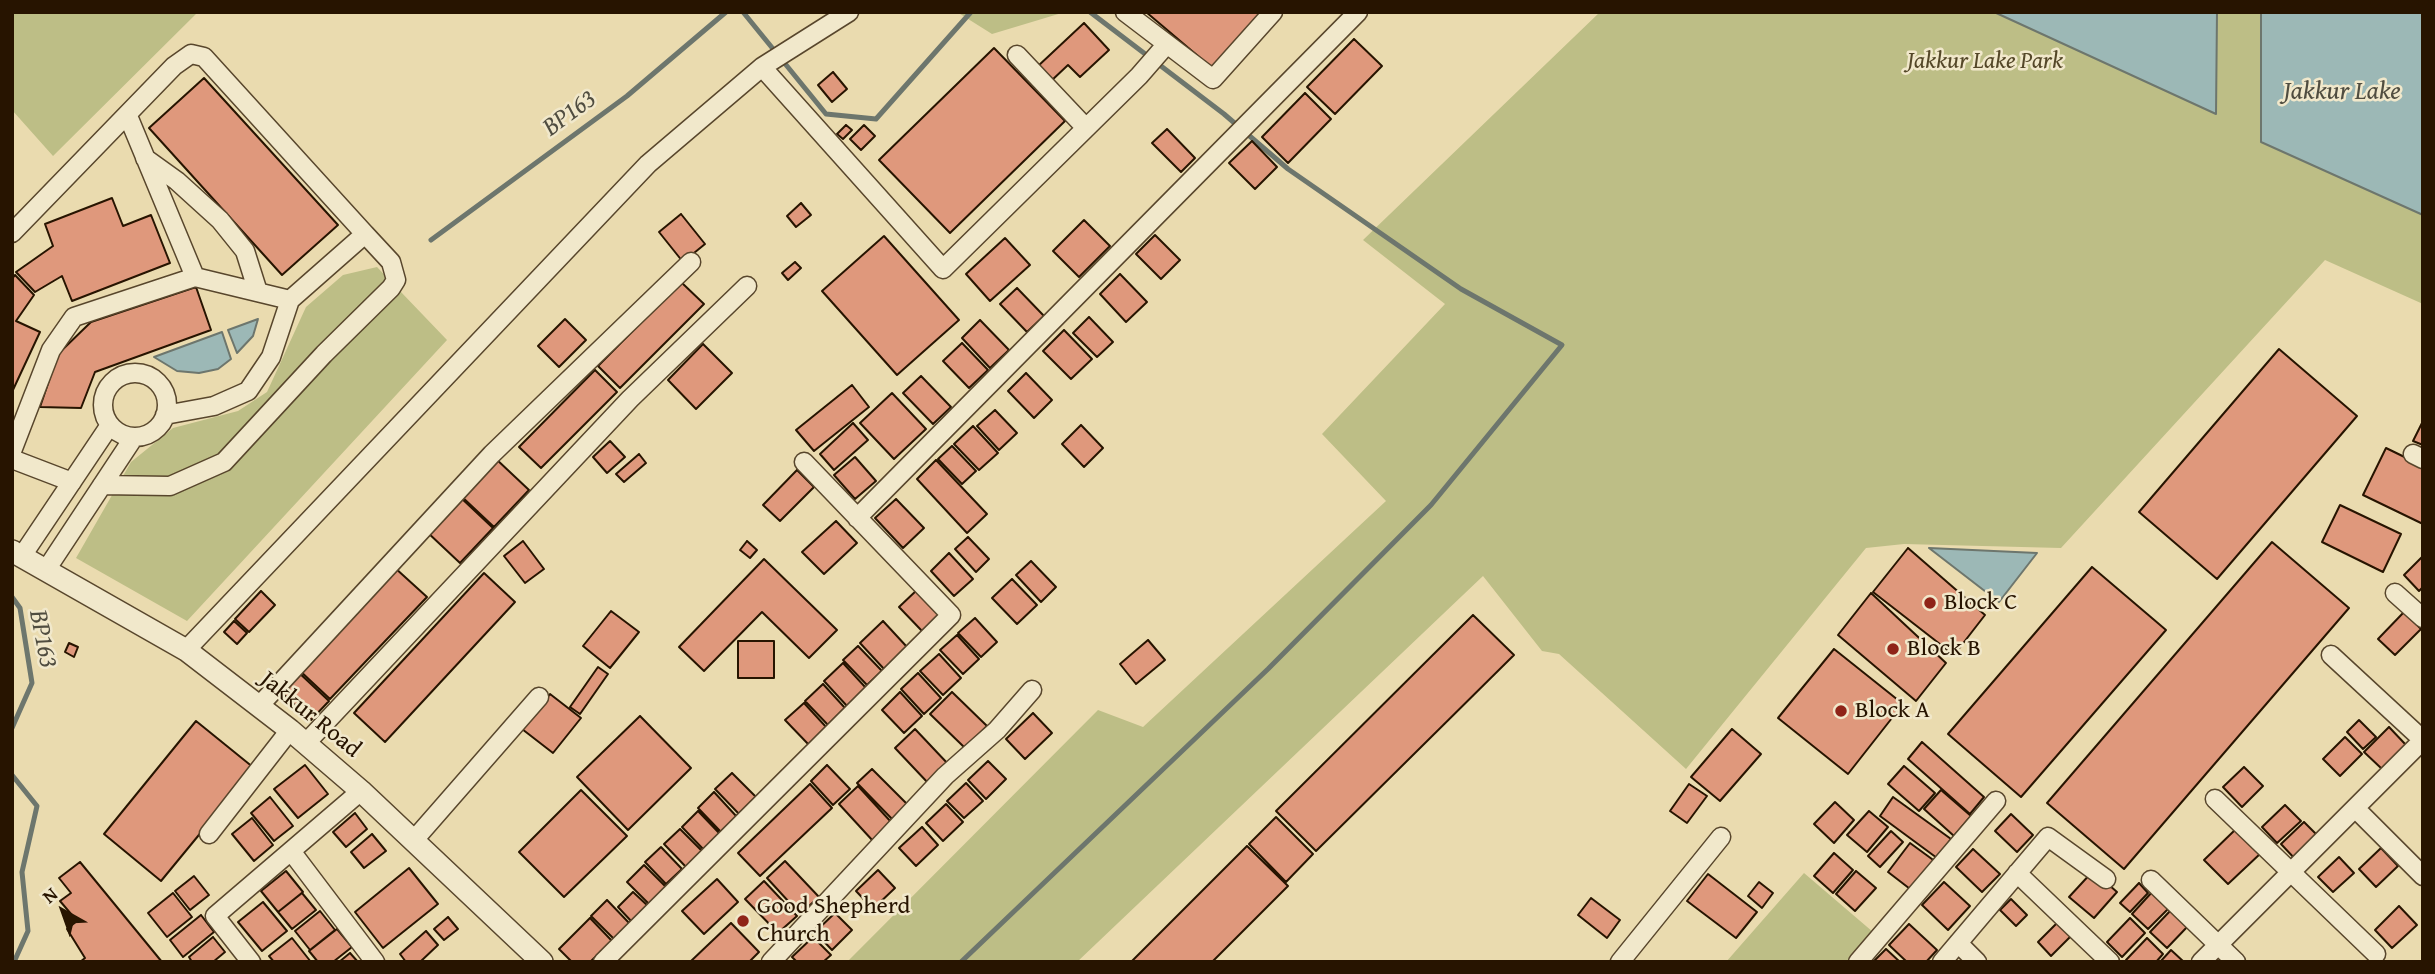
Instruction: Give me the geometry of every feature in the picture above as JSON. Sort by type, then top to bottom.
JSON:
[{"type":"street","points":[[186,650],[648,164],[762,67],[849,12]]},
{"type":"street","points":[[1125,12],[1164,47],[1213,79],[1273,12]]},
{"type":"street","points":[[857,518],[1357,12]]},
{"type":"street","points":[[762,67],[943,269],[1164,47]]},
{"type":"street","points":[[12,233],[186,56],[191,54],[204,57],[391,262],[396,280],[391,288],[324,354],[224,462],[170,486],[102,485]]},
{"type":"street","points":[[1017,55],[1086,128]]},
{"type":"street","points":[[128,116],[195,277]]},
{"type":"street","points":[[145,158],[177,181],[220,220],[245,251],[254,271],[258,292]]},
{"type":"street","points":[[165,415],[214,406],[248,391],[271,357],[290,300],[365,234]]},
{"type":"street","points":[[259,706],[483,463],[691,262]]},
{"type":"street","points":[[12,451],[51,349],[74,317],[195,277],[290,300]]},
{"type":"street","points":[[209,834],[298,737],[630,399],[747,286]]},
{"type":"street","points":[[129,373],[147,375],[155,380],[166,395],[165,415],[153,431],[134,437],[124,435],[110,425],[103,412],[106,391],[112,382],[129,373]]},
{"type":"street","points":[[17,553],[72,482],[110,425]]},
{"type":"street","points":[[47,570],[134,437]]},
{"type":"street","points":[[12,459],[72,482]]},
{"type":"street","points":[[603,962],[951,615],[804,462]]},
{"type":"street","name":"Jakkur Road","points":[[17,553],[186,650],[259,706],[361,791],[542,962]]},
{"type":"street","points":[[2395,593],[2423,618]]},
{"type":"street","points":[[2201,962],[2423,740],[2331,655]]},
{"type":"street","points":[[771,962],[945,776],[997,730],[1032,690]]},
{"type":"street","points":[[414,840],[539,697]]},
{"type":"street","points":[[251,962],[215,916],[361,791]]},
{"type":"street","points":[[2215,799],[2376,954]]},
{"type":"street","points":[[1858,962],[1996,801]]},
{"type":"street","points":[[2355,808],[2423,876]]},
{"type":"street","points":[[1620,962],[1721,837]]},
{"type":"street","points":[[1942,962],[2048,837],[2106,879]]},
{"type":"street","points":[[291,851],[376,962]]},
{"type":"street","points":[[2017,873],[2110,962]]},
{"type":"street","points":[[2151,880],[2236,962]]},
{"type":"street","points":[[1958,943],[1977,962]]},
{"type":"green space","points":[[12,12],[198,12],[53,156],[12,110]]},
{"type":"green space","points":[[957,12],[1065,12],[992,34]]},
{"type":"green space","name":"Jakkur Lake Park","points":[[1600,12],[1994,12],[2215,113],[2217,12],[2261,12],[2262,142],[2423,215],[2423,304],[2325,260],[2061,548],[1904,544],[1866,548],[1686,769],[1559,654],[1542,651],[1483,576],[1077,962],[847,962],[1098,710],[1143,727],[1386,501],[1322,434],[1445,304],[1363,240]]},
{"type":"green space","points":[[377,267],[447,340],[187,621],[76,558],[131,462],[173,428],[238,411],[267,392],[306,307],[343,275]]},
{"type":"green space","points":[[1804,873],[1873,932],[1847,962],[1726,962]]},
{"type":"water","name":"Jakkur Lake","points":[[1994,12],[2217,12],[2216,114]]},
{"type":"water","name":"Jakkur Lake","points":[[2261,12],[2423,12],[2423,215],[2261,142]]},
{"type":"water","points":[[258,319],[253,336],[237,353],[228,330]]},
{"type":"water","points":[[222,332],[231,359],[218,369],[199,373],[177,371],[154,357]]},
{"type":"water","points":[[1929,548],[2037,553],[1999,602]]},
{"type":"building","points":[[1146,12],[1268,12],[1218,73]]},
{"type":"building","points":[[1084,23],[1109,50],[1080,77],[1068,65],[1050,82],[1037,67]]},
{"type":"building","points":[[1354,39],[1382,66],[1335,114],[1307,87]]},
{"type":"building","points":[[994,48],[1065,121],[950,233],[879,160]]},
{"type":"building","points":[[833,72],[847,89],[832,102],[818,85]]},
{"type":"building","points":[[204,78],[338,225],[282,275],[149,128]]},
{"type":"building","points":[[1305,93],[1331,119],[1288,163],[1262,137]]},
{"type":"building","points":[[846,125],[852,130],[843,139],[837,134]]},
{"type":"building","points":[[864,125],[875,136],[861,150],[850,139]]},
{"type":"building","points":[[1167,129],[1195,158],[1181,172],[1152,143]]},
{"type":"building","points":[[1252,141],[1277,167],[1255,189],[1229,163]]},
{"type":"building","points":[[112,198],[123,226],[151,215],[170,263],[72,301],[62,276],[35,292],[16,272],[53,246],[45,224]]},
{"type":"building","points":[[801,203],[811,215],[796,227],[787,216]]},
{"type":"building","points":[[681,214],[705,244],[683,262],[659,232]]},
{"type":"building","points":[[1084,220],[1110,246],[1079,277],[1053,251]]},
{"type":"building","points":[[1155,235],[1180,260],[1161,279],[1136,254]]},
{"type":"building","points":[[884,236],[959,320],[897,375],[822,291]]},
{"type":"building","points":[[1005,238],[1030,265],[990,301],[966,274]]},
{"type":"building","points":[[795,262],[801,268],[788,280],[782,273]]},
{"type":"building","points":[[1120,274],[1147,302],[1126,322],[1100,294]]},
{"type":"building","points":[[15,275],[34,295],[16,321],[40,332],[12,392],[12,279]]},
{"type":"building","points":[[681,282],[704,304],[620,388],[598,366]]},
{"type":"building","points":[[196,287],[211,330],[95,372],[81,408],[40,407],[58,354],[91,322]]},
{"type":"building","points":[[1017,288],[1044,316],[1027,332],[1000,304]]},
{"type":"building","points":[[1089,317],[1113,342],[1097,357],[1073,333]]},
{"type":"building","points":[[565,319],[586,340],[559,367],[538,346]]},
{"type":"building","points":[[980,320],[1009,350],[990,368],[962,338]]},
{"type":"building","points":[[1064,330],[1092,359],[1071,379],[1043,351]]},
{"type":"building","points":[[962,343],[988,370],[969,388],[943,361]]},
{"type":"building","points":[[703,344],[732,373],[696,409],[668,380]]},
{"type":"building","points":[[2279,349],[2357,416],[2217,579],[2139,512]]},
{"type":"building","points":[[595,370],[617,392],[541,468],[519,447]]},
{"type":"building","points":[[1026,373],[1052,400],[1034,418],[1008,391]]},
{"type":"building","points":[[921,376],[951,407],[933,424],[903,393]]},
{"type":"building","points":[[852,385],[869,407],[814,451],[796,430]]},
{"type":"building","points":[[892,393],[926,429],[894,459],[860,423]]},
{"type":"building","points":[[995,410],[1017,433],[999,450],[977,426]]},
{"type":"building","points":[[2423,421],[2423,445],[2413,441]]},
{"type":"building","points":[[853,423],[868,440],[834,470],[820,454]]},
{"type":"building","points":[[1081,425],[1103,448],[1084,467],[1062,444]]},
{"type":"building","points":[[973,426],[998,453],[979,470],[954,444]]},
{"type":"building","points":[[610,441],[625,457],[607,473],[593,457]]},
{"type":"building","points":[[952,446],[976,471],[962,484],[938,459]]},
{"type":"building","points":[[2386,448],[2423,466],[2423,524],[2363,495]]},
{"type":"building","points":[[639,454],[646,463],[624,482],[616,474]]},
{"type":"building","points":[[855,457],[876,481],[855,499],[834,475]]},
{"type":"building","points":[[495,458],[529,490],[494,527],[460,495]]},
{"type":"building","points":[[936,460],[987,514],[967,533],[917,479]]},
{"type":"building","points":[[797,470],[814,487],[780,521],[763,505]]},
{"type":"building","points":[[459,496],[493,528],[460,563],[426,531]]},
{"type":"building","points":[[896,499],[924,528],[903,548],[875,518]]},
{"type":"building","points":[[2340,505],[2401,534],[2383,572],[2322,542]]},
{"type":"building","points":[[836,521],[857,543],[824,574],[802,552]]},
{"type":"building","points":[[968,537],[989,559],[976,572],[955,549]]},
{"type":"building","points":[[523,541],[544,569],[525,583],[504,556]]},
{"type":"building","points":[[747,541],[757,550],[750,558],[740,550]]},
{"type":"building","points":[[2272,542],[2349,608],[2124,869],[2047,803]]},
{"type":"building","name":"Block C","points":[[1908,548],[1985,615],[1954,655],[1873,592]]},
{"type":"building","points":[[949,553],[973,579],[954,596],[931,571]]},
{"type":"building","points":[[2423,556],[2423,587],[2419,591],[2404,575]]},
{"type":"building","points":[[764,559],[837,630],[809,658],[762,612],[704,671],[679,647]]},
{"type":"building","points":[[1031,561],[1056,587],[1041,602],[1016,575]]},
{"type":"building","points":[[394,567],[427,597],[330,699],[298,669]]},
{"type":"building","points":[[2092,567],[2166,630],[2021,797],[1948,734]]},
{"type":"building","points":[[484,573],[515,602],[385,742],[354,713]]},
{"type":"building","points":[[1012,579],[1037,605],[1017,624],[992,598]]},
{"type":"building","points":[[918,589],[941,614],[922,631],[899,607]]},
{"type":"building","points":[[261,591],[275,605],[249,632],[235,619]]},
{"type":"building","name":"Block B","points":[[1871,593],[1946,663],[1916,701],[1838,635]]},
{"type":"building","points":[[611,611],[639,632],[610,668],[583,646]]},
{"type":"building","points":[[2404,612],[2421,629],[2395,655],[2378,639]]},
{"type":"building","points":[[1473,615],[1514,655],[1316,851],[1276,811]]},
{"type":"building","points":[[975,618],[997,642],[981,657],[958,633]]},
{"type":"building","points":[[234,621],[247,633],[237,644],[224,632]]},
{"type":"building","points":[[883,621],[907,647],[884,669],[860,643]]},
{"type":"building","points":[[957,635],[979,659],[963,674],[940,650]]},
{"type":"building","points":[[1148,640],[1165,660],[1136,684],[1120,664]]},
{"type":"building","points":[[738,641],[774,641],[774,678],[738,678]]},
{"type":"building","points":[[69,643],[78,647],[74,657],[65,652]]},
{"type":"building","points":[[858,646],[882,671],[867,685],[843,660]]},
{"type":"building","name":"Block A","points":[[1834,649],[1903,704],[1848,774],[1778,718]]},
{"type":"building","points":[[939,654],[961,678],[943,695],[920,671]]},
{"type":"building","points":[[843,663],[866,688],[847,706],[824,681]]},
{"type":"building","points":[[598,667],[608,674],[580,714],[570,707]]},
{"type":"building","points":[[296,670],[329,701],[311,720],[278,689]]},
{"type":"building","points":[[918,673],[941,698],[924,714],[901,689]]},
{"type":"building","points":[[823,684],[845,708],[828,725],[805,701]]},
{"type":"building","points":[[900,692],[922,716],[904,733],[882,710]]},
{"type":"building","points":[[952,692],[987,726],[965,748],[930,714]]},
{"type":"building","points":[[550,694],[581,718],[553,753],[522,729]]},
{"type":"building","points":[[804,703],[827,728],[809,745],[785,720]]},
{"type":"building","points":[[1033,713],[1052,733],[1025,759],[1006,739]]},
{"type":"building","points":[[640,716],[691,768],[628,830],[577,777]]},
{"type":"building","points":[[2359,720],[2376,737],[2363,749],[2347,732]]},
{"type":"building","points":[[196,721],[254,768],[161,881],[104,834]]},
{"type":"building","points":[[2389,727],[2406,745],[2382,769],[2364,752]]},
{"type":"building","points":[[915,729],[949,765],[929,784],[895,748]]},
{"type":"building","points":[[1732,729],[1761,754],[1720,801],[1691,777]]},
{"type":"building","points":[[2345,737],[2362,754],[2340,776],[2323,759]]},
{"type":"building","points":[[1922,742],[1984,797],[1970,814],[1908,759]]},
{"type":"building","points":[[988,761],[1006,779],[986,799],[968,780]]},
{"type":"building","points":[[305,765],[328,794],[298,818],[274,789]]},
{"type":"building","points":[[827,765],[850,789],[833,805],[811,781]]},
{"type":"building","points":[[1904,766],[1935,793],[1919,811],[1888,784]]},
{"type":"building","points":[[2244,767],[2263,786],[2242,807],[2223,787]]},
{"type":"building","points":[[872,769],[907,804],[892,819],[857,783]]},
{"type":"building","points":[[732,773],[756,797],[739,814],[715,789]]},
{"type":"building","points":[[966,783],[983,801],[964,818],[947,801]]},
{"type":"building","points":[[810,784],[832,808],[760,876],[738,853]]},
{"type":"building","points":[[1689,784],[1707,796],[1687,823],[1670,811]]},
{"type":"building","points":[[858,786],[892,823],[873,841],[839,804]]},
{"type":"building","points":[[581,790],[627,836],[564,897],[519,852]]},
{"type":"building","points":[[1941,790],[1971,816],[1954,836],[1924,809]]},
{"type":"building","points":[[714,792],[737,817],[721,832],[698,808]]},
{"type":"building","points":[[270,797],[293,826],[274,841],[251,813]]},
{"type":"building","points":[[1893,797],[1951,839],[1937,858],[1880,816]]},
{"type":"building","points":[[1835,802],[1854,820],[1834,843],[1814,824]]},
{"type":"building","points":[[946,804],[963,822],[943,841],[926,823]]},
{"type":"building","points":[[2285,805],[2301,821],[2277,843],[2262,827]]},
{"type":"building","points":[[698,811],[720,834],[704,850],[682,827]]},
{"type":"building","points":[[1869,811],[1888,827],[1867,852],[1847,835]]},
{"type":"building","points":[[355,813],[367,829],[346,847],[333,832]]},
{"type":"building","points":[[2011,814],[2033,835],[2017,852],[1995,831]]},
{"type":"building","points":[[1276,817],[1313,854],[1286,882],[1249,844]]},
{"type":"building","points":[[252,818],[273,845],[254,861],[232,834]]},
{"type":"building","points":[[2304,822],[2320,838],[2296,860],[2281,844]]},
{"type":"building","points":[[922,827],[938,845],[916,866],[899,848]]},
{"type":"building","points":[[2237,828],[2261,853],[2228,884],[2204,860]]},
{"type":"building","points":[[680,829],[702,851],[686,867],[664,844]]},
{"type":"building","points":[[1891,831],[1903,842],[1880,867],[1868,856]]},
{"type":"building","points":[[372,834],[386,851],[364,868],[351,852]]},
{"type":"building","points":[[1910,843],[1936,862],[1914,892],[1888,872]]},
{"type":"building","points":[[1247,846],[1288,886],[1212,962],[1131,962]]},
{"type":"building","points":[[661,847],[682,869],[666,884],[645,862]]},
{"type":"building","points":[[2381,848],[2398,866],[2376,887],[2359,869]]},
{"type":"building","points":[[1973,849],[2000,874],[1982,892],[1956,867]]},
{"type":"building","points":[[1834,853],[1853,870],[1833,893],[1814,876]]},
{"type":"building","points":[[2339,857],[2354,873],[2333,892],[2318,877]]},
{"type":"building","points":[[785,861],[819,897],[800,914],[767,878]]},
{"type":"building","points":[[80,862],[162,962],[80,962],[85,958],[67,929],[77,921],[60,901],[71,893],[59,878]]},
{"type":"building","points":[[644,865],[667,888],[650,905],[627,882]]},
{"type":"building","points":[[409,868],[438,904],[383,948],[355,912]]},
{"type":"building","points":[[878,870],[895,888],[873,909],[856,891]]},
{"type":"building","points":[[286,871],[303,892],[278,912],[261,891]]},
{"type":"building","points":[[1856,871],[1876,888],[1855,911],[1836,894]]},
{"type":"building","points":[[2093,871],[2117,892],[2094,918],[2069,897]]},
{"type":"building","points":[[1708,874],[1757,912],[1736,938],[1687,901]]},
{"type":"building","points":[[194,876],[209,895],[190,910],[175,891]]},
{"type":"building","points":[[717,879],[738,902],[704,934],[682,911]]},
{"type":"building","points":[[764,881],[797,916],[778,933],[745,899]]},
{"type":"building","points":[[1759,882],[1773,893],[1762,908],[1748,896]]},
{"type":"building","points":[[1944,882],[1970,906],[1948,930],[1922,905]]},
{"type":"building","points":[[2139,883],[2148,893],[2130,912],[2120,903]]},
{"type":"building","points":[[2153,891],[2170,907],[2148,929],[2132,914]]},
{"type":"building","points":[[633,892],[648,906],[632,922],[618,907]]},
{"type":"building","points":[[173,893],[192,917],[167,937],[148,913]]},
{"type":"building","points":[[302,893],[316,910],[292,929],[278,912]]},
{"type":"building","points":[[1591,898],[1620,920],[1607,938],[1578,915]]},
{"type":"building","points":[[2011,899],[2027,915],[2016,926],[2000,910]]},
{"type":"building","points":[[607,900],[631,925],[615,940],[591,916]]},
{"type":"building","points":[[263,902],[287,931],[262,951],[238,922]]},
{"type":"building","points":[[2399,906],[2417,925],[2392,948],[2375,930]]},
{"type":"building","points":[[2171,910],[2188,926],[2167,948],[2150,932]]},
{"type":"building","points":[[320,911],[335,930],[310,950],[295,931]]},
{"type":"building","points":[[835,913],[852,930],[832,950],[815,932]]},
{"type":"building","points":[[201,915],[214,932],[183,957],[170,940]]},
{"type":"building","points":[[448,917],[458,929],[444,940],[434,929]]},
{"type":"building","points":[[590,918],[612,941],[590,962],[572,962],[559,949]]},
{"type":"building","points":[[2130,918],[2145,933],[2122,957],[2107,942]]},
{"type":"building","points":[[2059,921],[2072,935],[2051,956],[2038,942]]},
{"type":"building","points":[[731,923],[759,952],[749,962],[690,962]]},
{"type":"building","points":[[1909,924],[1937,950],[1926,962],[1907,962],[1889,945]]},
{"type":"building","points":[[337,929],[352,947],[333,962],[318,962],[309,951]]},
{"type":"building","points":[[426,931],[438,945],[420,962],[406,962],[400,954]]},
{"type":"building","points":[[213,937],[225,952],[213,962],[192,962],[189,957]]},
{"type":"building","points":[[813,937],[831,955],[823,962],[797,962],[792,957]]},
{"type":"building","points":[[292,938],[311,962],[274,962],[269,956]]},
{"type":"building","points":[[2147,938],[2163,954],[2156,962],[2128,962],[2126,960]]},
{"type":"building","points":[[1886,949],[1900,962],[1873,962]]},
{"type":"building","points":[[2171,950],[2184,962],[2160,962]]},
{"type":"building","points":[[350,953],[358,962],[339,962]]},
{"type":"waterway","name":"BP163","points":[[431,240],[627,96],[726,12]]},
{"type":"waterway","points":[[743,12],[826,114],[876,119],[971,12]]},
{"type":"waterway","points":[[961,962],[1268,669],[1431,505],[1562,345],[1461,289],[1288,169],[1224,114],[1090,12]]},
{"type":"waterway","name":"BP163","points":[[12,597],[20,608],[32,683],[12,728]]},
{"type":"waterway","name":"BP163","points":[[12,775],[37,806],[22,872],[28,931],[14,962]]},
{"type":"place","name":"Block C","points":[[1930,603]]},
{"type":"place","name":"Block B","points":[[1893,649]]},
{"type":"place","name":"Block A","points":[[1841,711]]},
{"type":"place","name":"Good Shepherd Church","points":[[743,921]]}]
